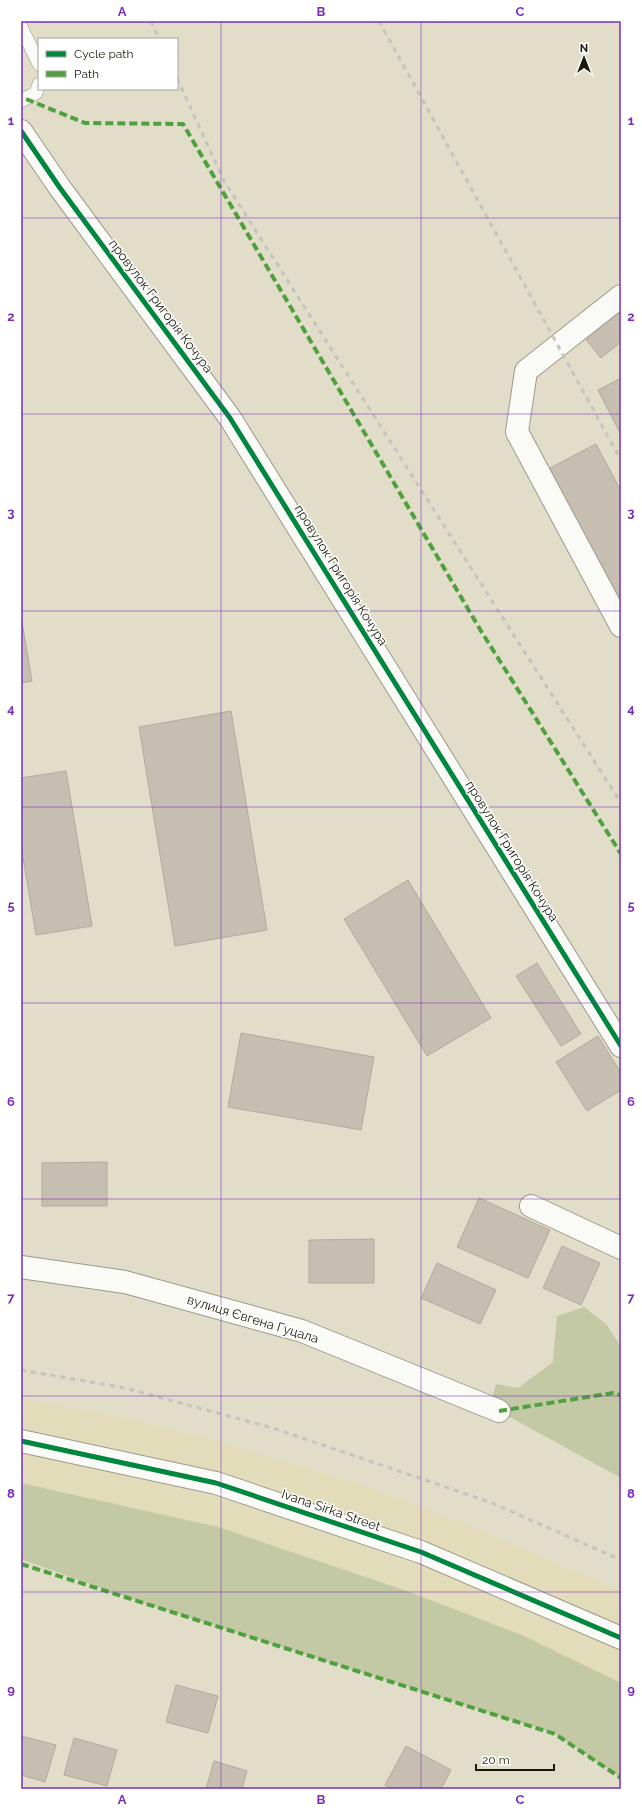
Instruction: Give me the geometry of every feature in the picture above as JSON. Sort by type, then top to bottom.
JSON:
[{"type":"street","name":"провулок Григорія Кочура","points":[[21,131],[60,188],[230,418],[621,1046]]},
{"type":"street","points":[[621,296],[526,371],[517,432],[621,626]]},
{"type":"street","points":[[531,1206],[621,1248]]},
{"type":"street","name":"вулиця Євгена Гуцала","points":[[21,1267],[125,1282],[302,1331],[498,1411]]},
{"type":"street","name":"Ivana Sirka Street","points":[[21,1441],[216,1483],[421,1552],[621,1638]]},
{"type":"lane","points":[[21,26],[38,62]]},
{"type":"lane","points":[[21,101],[36,93],[38,87]]},
{"type":"shaded area","points":[[21,1398],[119,1416],[223,1442],[365,1486],[460,1521],[621,1591],[621,1627],[595,1614],[443,1549],[351,1515],[210,1470],[110,1447],[21,1429]]},
{"type":"shaded area","points":[[21,1452],[219,1497],[377,1546],[512,1601],[621,1649],[621,1683],[522,1635],[407,1591],[218,1527],[21,1483]]},
{"type":"green space","points":[[584,1307],[606,1324],[621,1347],[621,1478],[499,1411],[493,1395],[496,1384],[518,1388],[553,1362],[557,1316]]},
{"type":"green space","points":[[21,1483],[218,1527],[407,1591],[522,1635],[621,1683],[621,1778],[555,1734],[143,1603],[21,1559]]},
{"type":"building","points":[[621,307],[621,342],[601,358],[583,336]]},
{"type":"building","points":[[621,378],[621,435],[598,390]]},
{"type":"building","points":[[596,444],[621,491],[621,609],[548,469]]},
{"type":"building","points":[[21,616],[32,681],[21,683]]},
{"type":"building","points":[[231,711],[267,930],[175,946],[139,727]]},
{"type":"building","points":[[66,771],[92,926],[36,935],[21,846],[21,778]]},
{"type":"building","points":[[408,880],[491,1018],[427,1056],[344,919]]},
{"type":"building","points":[[537,963],[581,1034],[561,1046],[516,976]]},
{"type":"building","points":[[241,1033],[374,1057],[361,1130],[228,1107]]},
{"type":"building","points":[[598,1036],[621,1073],[621,1090],[587,1111],[556,1062]]},
{"type":"building","points":[[107,1162],[107,1206],[42,1206],[42,1163]]},
{"type":"building","points":[[479,1198],[550,1230],[528,1278],[457,1247]]},
{"type":"building","points":[[374,1239],[374,1283],[309,1283],[309,1240]]},
{"type":"building","points":[[562,1246],[600,1263],[581,1305],[543,1288]]},
{"type":"building","points":[[437,1263],[496,1290],[480,1324],[421,1298]]},
{"type":"building","points":[[176,1685],[218,1696],[208,1733],[166,1722]]},
{"type":"building","points":[[21,1736],[56,1745],[45,1782],[21,1775]]},
{"type":"building","points":[[74,1738],[117,1750],[107,1786],[64,1775]]},
{"type":"building","points":[[406,1746],[451,1770],[441,1789],[393,1789],[385,1785]]},
{"type":"building","points":[[214,1761],[247,1771],[242,1789],[206,1789]]},
{"type":"railway","points":[[151,21],[159,38]]},
{"type":"railway","points":[[379,21],[621,460]]},
{"type":"railway","points":[[178,80],[224,181],[621,803]]},
{"type":"railway","points":[[21,1370],[125,1388],[273,1428],[492,1503],[621,1560]]},
{"type":"marked path","points":[[26,99],[85,123],[183,124],[481,631],[621,854]]},
{"type":"marked path","points":[[499,1411],[613,1393],[621,1395]]},
{"type":"marked path","points":[[21,1564],[555,1734],[621,1778]]},
{"type":"cycle path","points":[[21,131],[60,188],[230,418],[621,1046]]},
{"type":"cycle path","points":[[21,1441],[216,1483],[421,1552],[621,1638]]}]
